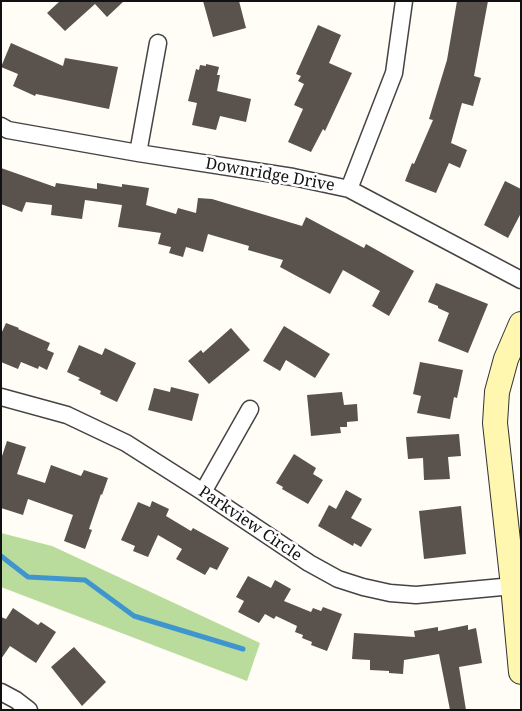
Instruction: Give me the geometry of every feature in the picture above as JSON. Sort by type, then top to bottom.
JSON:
[{"type":"street","points":[[349,189],[394,73],[404,1]]},
{"type":"street","points":[[138,153],[158,43]]},
{"type":"street","name":"Downridge Drive","points":[[1,126],[8,130],[138,153],[293,176],[349,189],[521,280]]},
{"type":"street","points":[[521,324],[506,359],[497,392],[495,424],[521,672]]},
{"type":"street","name":"Parkview Circle","points":[[1,397],[67,415],[126,443],[308,563],[338,579],[390,593],[416,595],[513,586]]},
{"type":"street","points":[[203,492],[250,409]]},
{"type":"street","points":[[1,692],[16,700],[28,710]]},
{"type":"green space","points":[[1,533],[52,546],[260,643],[247,681],[1,587]]},
{"type":"building","points":[[60,1],[124,1],[107,17],[95,4],[65,31],[47,13]]},
{"type":"building","points":[[203,1],[239,1],[246,28],[213,37]]},
{"type":"building","points":[[457,1],[488,1],[474,76],[481,78],[473,106],[462,103],[451,143],[467,150],[460,168],[449,163],[436,193],[405,181],[433,120],[429,119],[447,60]]},
{"type":"building","points":[[318,25],[341,35],[329,63],[352,73],[325,131],[323,129],[311,152],[288,142],[303,109],[294,105],[304,84],[298,81],[301,76],[296,74]]},
{"type":"building","points":[[11,43],[63,66],[65,58],[118,67],[109,109],[36,94],[35,96],[13,86],[18,74],[1,67]]},
{"type":"building","points":[[206,64],[219,67],[217,75],[220,75],[217,91],[251,99],[246,122],[220,116],[216,130],[192,125],[197,103],[188,101],[196,69],[199,70],[200,65],[206,66]]},
{"type":"building","points":[[1,168],[55,187],[56,183],[97,189],[97,183],[122,187],[122,184],[149,188],[146,205],[176,214],[178,208],[196,213],[198,198],[212,199],[302,226],[306,217],[364,248],[366,244],[414,271],[389,316],[372,306],[380,291],[343,270],[330,294],[280,267],[283,260],[248,250],[249,246],[208,234],[203,252],[186,247],[183,257],[169,253],[171,247],[158,244],[161,233],[118,227],[122,205],[85,200],[82,219],[51,215],[52,205],[26,202],[22,212],[1,204]]},
{"type":"building","points":[[505,181],[521,189],[521,213],[508,238],[484,225]]},
{"type":"building","points":[[436,283],[488,304],[468,353],[438,341],[449,313],[428,302]]},
{"type":"building","points":[[6,323],[50,343],[47,350],[54,353],[47,370],[39,366],[38,369],[21,362],[18,369],[1,362],[1,334]]},
{"type":"building","points":[[284,326],[330,354],[315,378],[286,360],[280,371],[263,361]]},
{"type":"building","points":[[231,328],[250,350],[209,384],[188,361],[201,350],[203,353]]},
{"type":"building","points":[[79,345],[102,355],[105,348],[136,363],[117,402],[100,394],[101,391],[78,380],[80,378],[67,372]]},
{"type":"building","points":[[420,362],[463,370],[457,398],[454,397],[450,419],[417,413],[421,396],[413,394]]},
{"type":"building","points":[[171,387],[199,394],[192,421],[148,410],[154,388],[170,392]]},
{"type":"building","points":[[342,392],[344,405],[357,404],[358,421],[347,422],[347,427],[340,427],[341,433],[311,436],[307,395]]},
{"type":"building","points":[[459,434],[461,456],[448,457],[450,479],[424,480],[423,458],[408,459],[406,437]]},
{"type":"building","points":[[7,441],[26,447],[17,474],[45,483],[51,465],[81,476],[84,470],[108,478],[89,529],[92,530],[85,549],[64,541],[73,515],[28,499],[23,515],[1,508],[1,459]]},
{"type":"building","points":[[294,454],[316,468],[313,474],[323,480],[308,504],[282,489],[283,487],[276,483]]},
{"type":"building","points":[[346,490],[362,499],[351,518],[372,529],[361,547],[354,543],[353,546],[318,526],[329,505],[336,509]]},
{"type":"building","points":[[152,501],[169,509],[166,516],[191,531],[193,528],[229,548],[217,570],[210,567],[205,575],[176,559],[182,549],[158,535],[148,557],[133,551],[135,546],[121,540],[138,502],[150,507]]},
{"type":"building","points":[[461,506],[466,554],[424,559],[419,511]]},
{"type":"building","points":[[248,576],[271,588],[275,580],[291,589],[284,601],[311,612],[313,608],[321,611],[323,607],[342,614],[327,651],[311,645],[312,642],[302,638],[303,635],[295,632],[297,626],[276,616],[274,619],[265,614],[259,623],[238,612],[244,601],[236,597]]},
{"type":"building","points":[[13,608],[38,625],[41,622],[56,632],[36,663],[10,646],[1,659],[1,617],[6,619]]},
{"type":"building","points":[[468,625],[468,630],[476,628],[482,663],[459,667],[466,710],[450,710],[439,654],[404,660],[403,674],[370,670],[370,660],[352,659],[354,633],[415,637],[414,631],[438,627],[438,631]]},
{"type":"building","points":[[74,647],[106,682],[82,706],[51,667]]},
{"type":"waterway","points":[[1,556],[28,577],[85,580],[134,616],[243,649]]}]
